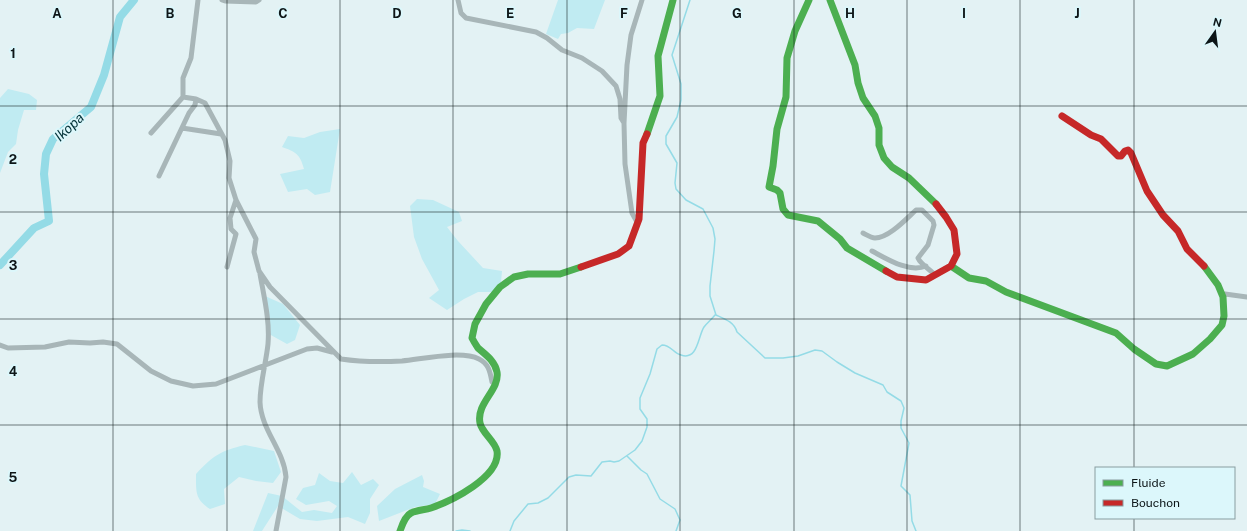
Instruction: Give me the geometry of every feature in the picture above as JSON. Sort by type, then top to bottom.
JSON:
[{"type":"street","points":[[151,133],[183,97],[183,78],[191,58],[198,0]]},
{"type":"street","points":[[222,0],[256,2],[259,0]]},
{"type":"street","points":[[458,0],[462,13],[466,18],[536,32],[547,38],[562,50],[582,58],[602,71],[616,86],[620,99],[621,118],[624,123]]},
{"type":"street","points":[[637,222],[632,213],[625,164],[624,123],[627,65],[631,35],[642,0]]},
{"type":"street","points":[[400,531],[403,522],[410,514],[427,510],[457,496],[482,479],[490,472],[495,464],[497,450],[480,423],[481,408],[495,384],[497,372],[492,360],[477,347],[472,338],[476,324],[486,304],[500,287],[514,277],[528,274],[560,274],[618,254],[629,246],[637,222],[643,143],[660,96],[658,56],[673,0]]},
{"type":"street","points":[[809,0],[805,4],[793,35],[786,61],[786,96],[783,112],[778,122],[773,167],[768,183],[769,187],[780,193],[783,209],[788,214],[818,221],[840,239],[847,248],[897,277],[926,280],[951,266],[957,254],[954,230],[946,217],[932,200],[909,178],[892,167],[884,158],[879,145],[879,128],[875,116],[863,98],[858,83],[855,65],[830,0]]},
{"type":"street","points":[[183,97],[196,99],[205,103],[225,140],[230,161],[229,178],[236,200],[256,239],[254,252],[268,319],[268,343],[260,402],[269,435],[282,458],[286,470],[276,531]]},
{"type":"street","points":[[159,176],[189,113],[195,104],[196,99]]},
{"type":"street","points":[[951,266],[969,278],[986,281],[1006,292],[1116,333],[1134,349],[1156,364],[1167,366],[1193,354],[1210,339],[1222,325],[1224,316],[1223,297],[1218,285],[1203,265],[1187,249],[1178,231],[1163,215],[1146,191],[1132,153],[1128,150],[1121,156],[1118,156],[1101,139],[1091,135],[1062,116]]},
{"type":"street","points":[[182,128],[221,134]]},
{"type":"street","points":[[227,267],[236,234],[231,229],[230,218],[236,200]]},
{"type":"street","points":[[864,233],[876,238],[882,236],[896,228],[916,210],[922,210],[933,221],[934,225],[928,245],[918,258],[919,261],[932,270],[935,275]]},
{"type":"street","points":[[872,251],[900,265],[926,266]]},
{"type":"street","points":[[259,271],[270,287],[341,359],[354,361],[402,361],[448,356],[472,356],[485,363],[490,369],[492,382],[495,384]]},
{"type":"street","points":[[1223,297],[1225,294],[1247,297]]},
{"type":"street","points":[[0,345],[8,348],[45,347],[69,342],[103,342],[117,344],[151,372],[171,381],[193,386],[216,384],[307,349],[317,348],[333,352]]},
{"type":"shaded area","points":[[558,0],[605,0],[594,29],[577,28],[568,33],[561,34],[558,39],[546,34]]},
{"type":"shaded area","points":[[8,89],[29,94],[37,100],[36,110],[24,110],[18,130],[16,144],[8,152],[0,173],[0,98]]},
{"type":"shaded area","points":[[340,129],[330,192],[315,195],[307,189],[288,192],[280,174],[304,169],[297,154],[282,147],[288,136],[304,138],[320,132]]},
{"type":"shaded area","points":[[417,199],[433,200],[459,212],[462,221],[447,227],[483,268],[502,271],[501,282],[492,292],[478,292],[447,310],[429,298],[439,290],[422,259],[414,237],[410,206]]},
{"type":"shaded area","points":[[265,296],[283,304],[300,325],[295,340],[287,344],[269,334]]},
{"type":"shaded area","points":[[245,445],[274,451],[281,472],[273,483],[239,477],[224,489],[225,504],[210,509],[201,502],[197,494],[196,474],[208,462],[223,452]]},
{"type":"shaded area","points":[[352,472],[361,485],[373,479],[379,485],[370,499],[370,513],[365,524],[348,517],[317,521],[300,519],[278,506],[262,531],[253,531],[268,493],[282,496],[302,512],[314,510],[332,513],[337,506],[329,501],[306,505],[296,499],[303,488],[315,485],[319,473],[330,481],[343,483]]},
{"type":"shaded area","points":[[422,475],[424,481],[423,487],[440,494],[435,504],[415,507],[379,521],[377,506],[395,489]]},
{"type":"waterway","name":"Ikopa","points":[[0,265],[34,228],[49,221],[44,174],[46,154],[53,139],[91,107],[104,75],[120,17],[134,0]]},
{"type":"waterway","points":[[690,0],[672,55],[681,84],[681,100],[677,117],[666,136],[666,144],[677,163],[675,183],[676,189],[686,200],[703,209],[713,228],[715,239],[710,296],[716,315],[731,323],[737,332],[765,358],[783,358],[798,356],[815,350],[822,351],[855,373],[883,385],[887,392],[901,401],[904,408],[901,428],[909,443],[901,486],[910,495],[912,521],[916,531]]},
{"type":"waterway","points":[[510,531],[514,521],[528,504],[538,503],[548,498],[569,477],[576,475],[591,476],[602,462],[619,461],[635,450],[642,441],[647,427],[647,419],[640,409],[640,398],[650,374],[657,349],[662,345],[665,345],[681,355],[687,356],[691,354],[697,347],[704,327],[715,315]]},
{"type":"waterway","points":[[627,456],[647,474],[660,499],[675,509],[680,520],[676,531]]},
{"type":"waterway","points":[[456,531],[470,531]]},
{"type":"traffic: fast","points":[[647,134],[660,96],[658,56],[673,0]]},
{"type":"traffic: fast","points":[[809,0],[795,31],[787,58],[786,97],[777,129],[769,187],[780,193],[783,209],[788,215],[818,221],[840,239],[847,248],[886,271]]},
{"type":"traffic: fast","points":[[830,0],[855,65],[858,83],[863,98],[875,116],[879,128],[879,145],[884,158],[892,167],[909,178],[936,204]]},
{"type":"traffic: fast","points":[[951,266],[969,278],[986,281],[1006,292],[1116,333],[1134,349],[1156,364],[1167,366],[1193,354],[1210,339],[1222,325],[1224,316],[1223,297],[1218,285],[1204,266]]},
{"type":"traffic: fast","points":[[400,531],[409,514],[440,505],[462,494],[483,479],[491,470],[496,461],[496,447],[481,427],[480,416],[481,409],[495,385],[497,372],[492,361],[478,348],[472,338],[475,324],[486,304],[500,287],[514,277],[528,274],[560,274],[581,267]]},
{"type":"traffic: jam","points":[[1062,116],[1091,135],[1101,139],[1118,156],[1121,156],[1128,150],[1131,153],[1147,191],[1163,215],[1178,231],[1187,249],[1204,266]]},
{"type":"traffic: jam","points":[[581,267],[618,254],[629,246],[639,219],[643,143],[647,134]]},
{"type":"traffic: jam","points":[[886,271],[897,277],[926,280],[951,266],[957,254],[954,230],[936,204]]}]
